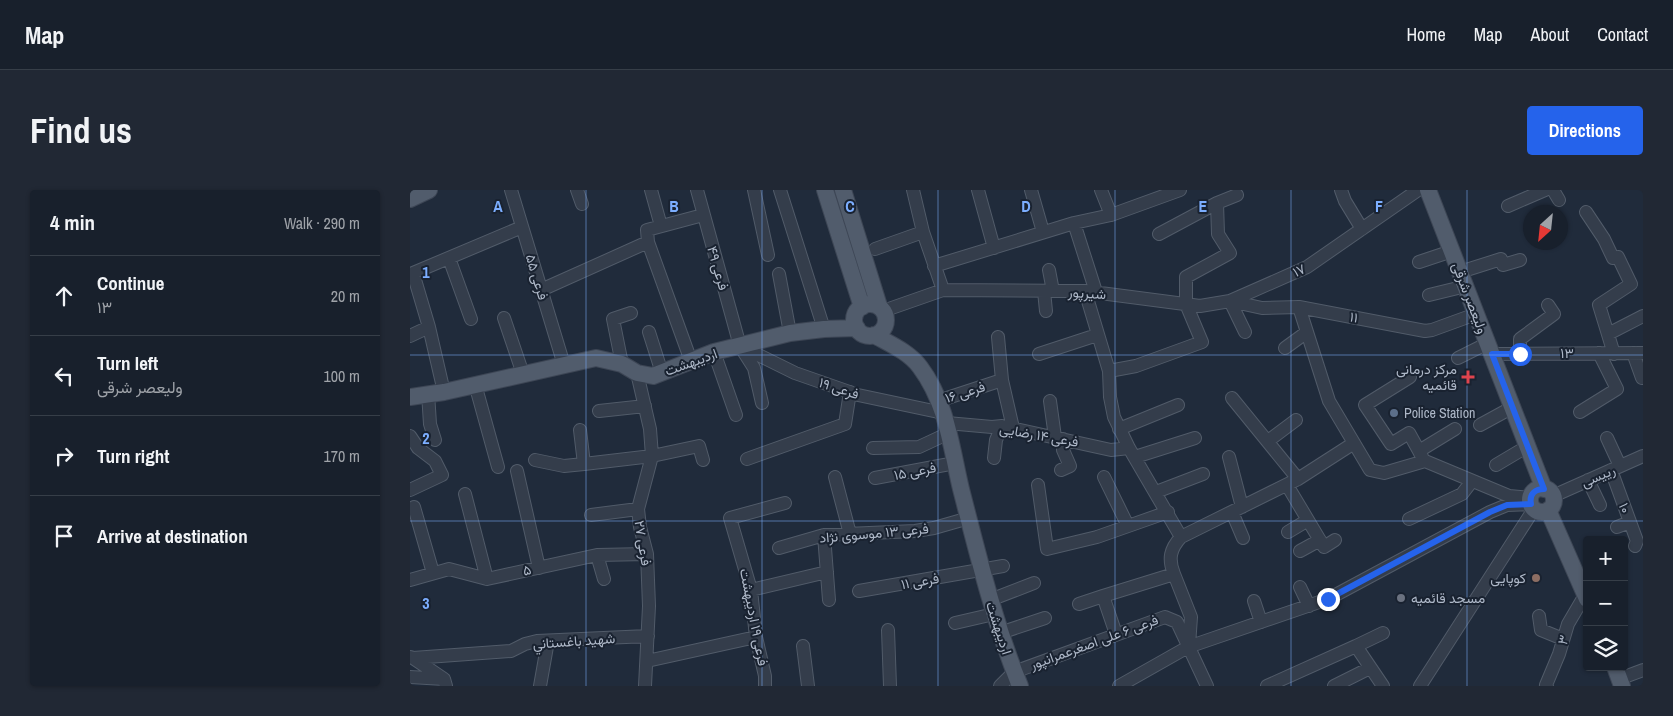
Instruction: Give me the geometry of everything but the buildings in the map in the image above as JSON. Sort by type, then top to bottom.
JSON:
[{"type":"main road","points":[[410,199],[429,190]]},
{"type":"main road","points":[[825,190],[862,306]]},
{"type":"main road","points":[[843,190],[883,313],[884,328],[874,335]]},
{"type":"main road","name":"ولیعصر شرقی","points":[[1428,190],[1528,446],[1540,501],[1583,591]]},
{"type":"main road","points":[[857,328],[855,323],[857,311],[862,306],[874,304],[883,313],[912,357]]},
{"type":"main road","name":"اردیبهشت","points":[[410,397],[596,358],[622,364],[638,373],[653,376],[714,352],[790,333],[857,328],[862,333],[874,335],[912,357],[928,380],[944,418],[992,607],[1017,679]]},
{"type":"street","name":"فرعی ۵۵","points":[[511,190],[564,365]]},
{"type":"street","points":[[578,190],[582,204]]},
{"type":"street","points":[[651,190],[661,226]]},
{"type":"street","name":"فرعی ۴۹","points":[[697,190],[740,346],[754,368],[762,403]]},
{"type":"street","points":[[754,190],[768,255]]},
{"type":"street","points":[[780,190],[824,329]]},
{"type":"street","points":[[883,313],[943,290],[922,232],[913,190]]},
{"type":"street","points":[[978,190],[994,248]]},
{"type":"street","points":[[1031,190],[1043,232]]},
{"type":"street","points":[[1101,190],[1111,215]]},
{"type":"street","points":[[934,266],[1074,223],[1111,215],[1180,190]]},
{"type":"street","points":[[1341,190],[1345,201],[1362,229]]},
{"type":"street","name":"۱۷","points":[[1230,301],[1307,267],[1418,190]]},
{"type":"street","points":[[1508,206],[1545,190]]},
{"type":"street","points":[[1159,234],[1240,192]]},
{"type":"street","points":[[1108,371],[1136,366],[1202,342],[1186,304],[1186,277],[1230,253],[1218,234],[1217,203]]},
{"type":"street","points":[[1586,212],[1604,239],[1612,258],[1618,256],[1631,284],[1599,305],[1614,354]]},
{"type":"street","points":[[691,361],[648,242],[647,230],[703,215]]},
{"type":"street","points":[[1074,223],[1091,292],[1097,335],[1108,371],[1114,417],[1132,453],[1181,537]]},
{"type":"street","points":[[435,440],[430,424],[436,393],[429,327],[413,273],[522,227]]},
{"type":"street","points":[[875,249],[922,232]]},
{"type":"street","points":[[541,290],[648,242]]},
{"type":"street","points":[[1419,262],[1452,251]]},
{"type":"street","points":[[448,258],[471,319]]},
{"type":"street","points":[[1429,295],[1501,259],[1503,265],[1520,260]]},
{"type":"street","points":[[1046,311],[1049,291],[1049,270]]},
{"type":"street","points":[[779,274],[790,333]]},
{"type":"street","name":"شیرپور","points":[[943,290],[1091,292],[1200,306],[1230,301]]},
{"type":"street","points":[[1230,301],[1245,332]]},
{"type":"street","name":"۱۱","points":[[1230,301],[1262,308],[1299,307],[1425,331],[1476,314]]},
{"type":"street","points":[[1520,354],[1520,339],[1554,314],[1548,305]]},
{"type":"street","points":[[1299,307],[1329,401],[1370,470],[1384,473],[1422,456],[1455,429]]},
{"type":"street","points":[[622,364],[613,319],[631,313]]},
{"type":"street","points":[[1608,334],[1643,316]]},
{"type":"street","points":[[504,318],[523,374]]},
{"type":"street","points":[[410,336],[429,327]]},
{"type":"street","points":[[649,332],[662,373]]},
{"type":"street","points":[[1285,348],[1308,332]]},
{"type":"street","points":[[1039,354],[1097,335]]},
{"type":"street","points":[[998,337],[1002,380]]},
{"type":"street","name":"فرعی ۱۹","points":[[740,346],[795,373],[850,392],[944,418]]},
{"type":"street","points":[[1458,358],[1490,348]]},
{"type":"street","name":"۱۳","points":[[1490,348],[1520,354],[1638,353]]},
{"type":"street","points":[[714,352],[736,415]]},
{"type":"street","points":[[1580,412],[1617,390],[1599,353]]},
{"type":"street","points":[[1638,353],[1642,378]]},
{"type":"street","name":"فرعی ۲۷","points":[[638,373],[650,429],[652,456],[638,509],[640,528],[647,554],[649,606],[645,686]]},
{"type":"street","points":[[1410,377],[1365,405],[1391,444],[1409,433],[1422,456],[1472,481],[1510,496],[1540,501]]},
{"type":"street","name":"فرعی ۱۶","points":[[873,448],[919,447],[944,418],[1002,380],[1007,427]]},
{"type":"street","points":[[475,384],[498,467]]},
{"type":"street","points":[[748,459],[845,424],[850,392]]},
{"type":"street","points":[[1232,398],[1268,441],[1293,482],[1308,520],[1324,547],[1336,540]]},
{"type":"street","points":[[1050,401],[1059,438],[1070,466],[1061,470]]},
{"type":"street","points":[[1119,429],[1178,405]]},
{"type":"street","points":[[599,411],[645,406]]},
{"type":"street","points":[[1480,425],[1513,407]]},
{"type":"street","name":"فرعی ۱۴ رضایی","points":[[944,418],[992,427],[1007,427],[1132,453],[1195,438]]},
{"type":"street","points":[[1268,441],[1296,420]]},
{"type":"street","points":[[994,458],[996,440],[1007,427]]},
{"type":"street","points":[[580,430],[584,464]]},
{"type":"street","points":[[410,436],[414,449],[435,461],[442,475],[410,490]]},
{"type":"street","name":"۱۰","points":[[1607,438],[1637,541],[1635,546]]},
{"type":"street","points":[[1188,648],[1191,617],[1170,564],[1170,554],[1174,544],[1181,537],[1293,482],[1354,443]]},
{"type":"street","points":[[535,460],[564,466],[652,456],[699,446],[703,460]]},
{"type":"street","points":[[1496,466],[1528,446]]},
{"type":"street","name":"رییسی","points":[[1540,501],[1643,456]]},
{"type":"street","points":[[1229,457],[1242,538]]},
{"type":"street","name":"فرعی ۱۵","points":[[875,478],[956,463]]},
{"type":"street","points":[[517,471],[539,568]]},
{"type":"street","points":[[1156,492],[1203,474]]},
{"type":"street","points":[[835,477],[850,534]]},
{"type":"street","points":[[1104,477],[1128,526]]},
{"type":"street","points":[[1588,480],[1600,505]]},
{"type":"street","points":[[1409,519],[1462,494],[1472,481]]},
{"type":"street","points":[[1038,486],[1047,549],[1097,536],[1168,512]]},
{"type":"street","points":[[465,494],[487,579]]},
{"type":"street","points":[[1119,686],[1141,681],[1188,648],[1328,599],[1490,512],[1507,505],[1540,501]]},
{"type":"street","points":[[1426,684],[1540,501]]},
{"type":"street","name":"فرعی ۱۹ اردیبهشت","points":[[765,686],[766,676],[756,637],[751,590],[730,518],[785,503]]},
{"type":"street","points":[[414,507],[433,573]]},
{"type":"street","points":[[591,515],[638,509]]},
{"type":"street","name":"فرعی ۱‍۳ موسوی نژاد","points":[[779,548],[824,535],[915,531],[934,528],[969,518]]},
{"type":"street","points":[[1288,532],[1308,520]]},
{"type":"street","points":[[1617,527],[1630,522]]},
{"type":"street","points":[[824,535],[829,600]]},
{"type":"street","points":[[1300,551],[1320,540]]},
{"type":"street","name":"۵","points":[[410,580],[448,569],[487,579],[598,555],[647,554]]},
{"type":"street","points":[[598,555],[604,580]]},
{"type":"street","name":"فرعی ۱۱","points":[[858,591],[1003,566]]},
{"type":"street","points":[[751,590],[827,572]]},
{"type":"street","points":[[1079,604],[1174,574]]},
{"type":"street","points":[[955,623],[992,607],[1034,583]]},
{"type":"street","points":[[1300,587],[1309,606]]},
{"type":"street","points":[[1103,596],[1116,634]]},
{"type":"street","points":[[1254,600],[1261,622]]},
{"type":"street","name":"۳","points":[[1547,686],[1568,624],[1583,602]]},
{"type":"street","points":[[1539,616],[1541,630],[1564,639]]},
{"type":"street","name":"فرعی ۶ علی اصغرعمرانپور","points":[[1017,679],[1116,634],[1164,617],[1177,622],[1207,686]]},
{"type":"street","points":[[1000,633],[1045,618]]},
{"type":"street","points":[[888,630],[890,686]]},
{"type":"street","points":[[1267,686],[1383,633]]},
{"type":"street","name":"شهيد باغستاني","points":[[412,658],[511,651],[525,644],[537,641],[648,636]]},
{"type":"street","points":[[647,661],[756,637]]},
{"type":"street","points":[[540,686],[548,640]]},
{"type":"street","points":[[803,646],[808,686]]},
{"type":"street","points":[[1356,646],[1383,686]]},
{"type":"street","points":[[412,658],[448,684]]},
{"type":"street","points":[[1334,686],[1370,668]]},
{"type":"street","points":[[1619,677],[1643,670]]},
{"type":"street","points":[[410,677],[448,684]]},
{"type":"street","points":[[1000,686],[1017,679]]},
{"type":"place","name":"مرکز درمانی قائمیه","points":[[1468,377]]},
{"type":"place","name":"Police Station","points":[[1394,413]]},
{"type":"place","name":"کوپایی","points":[[1536,578]]},
{"type":"place","name":"مسجد قائمیه","points":[[1401,598]]},
{"type":"route","points":[[1328,599],[1490,512],[1507,505],[1531,504],[1530,498],[1533,493],[1539,489],[1544,489],[1492,354],[1520,354]]}]
